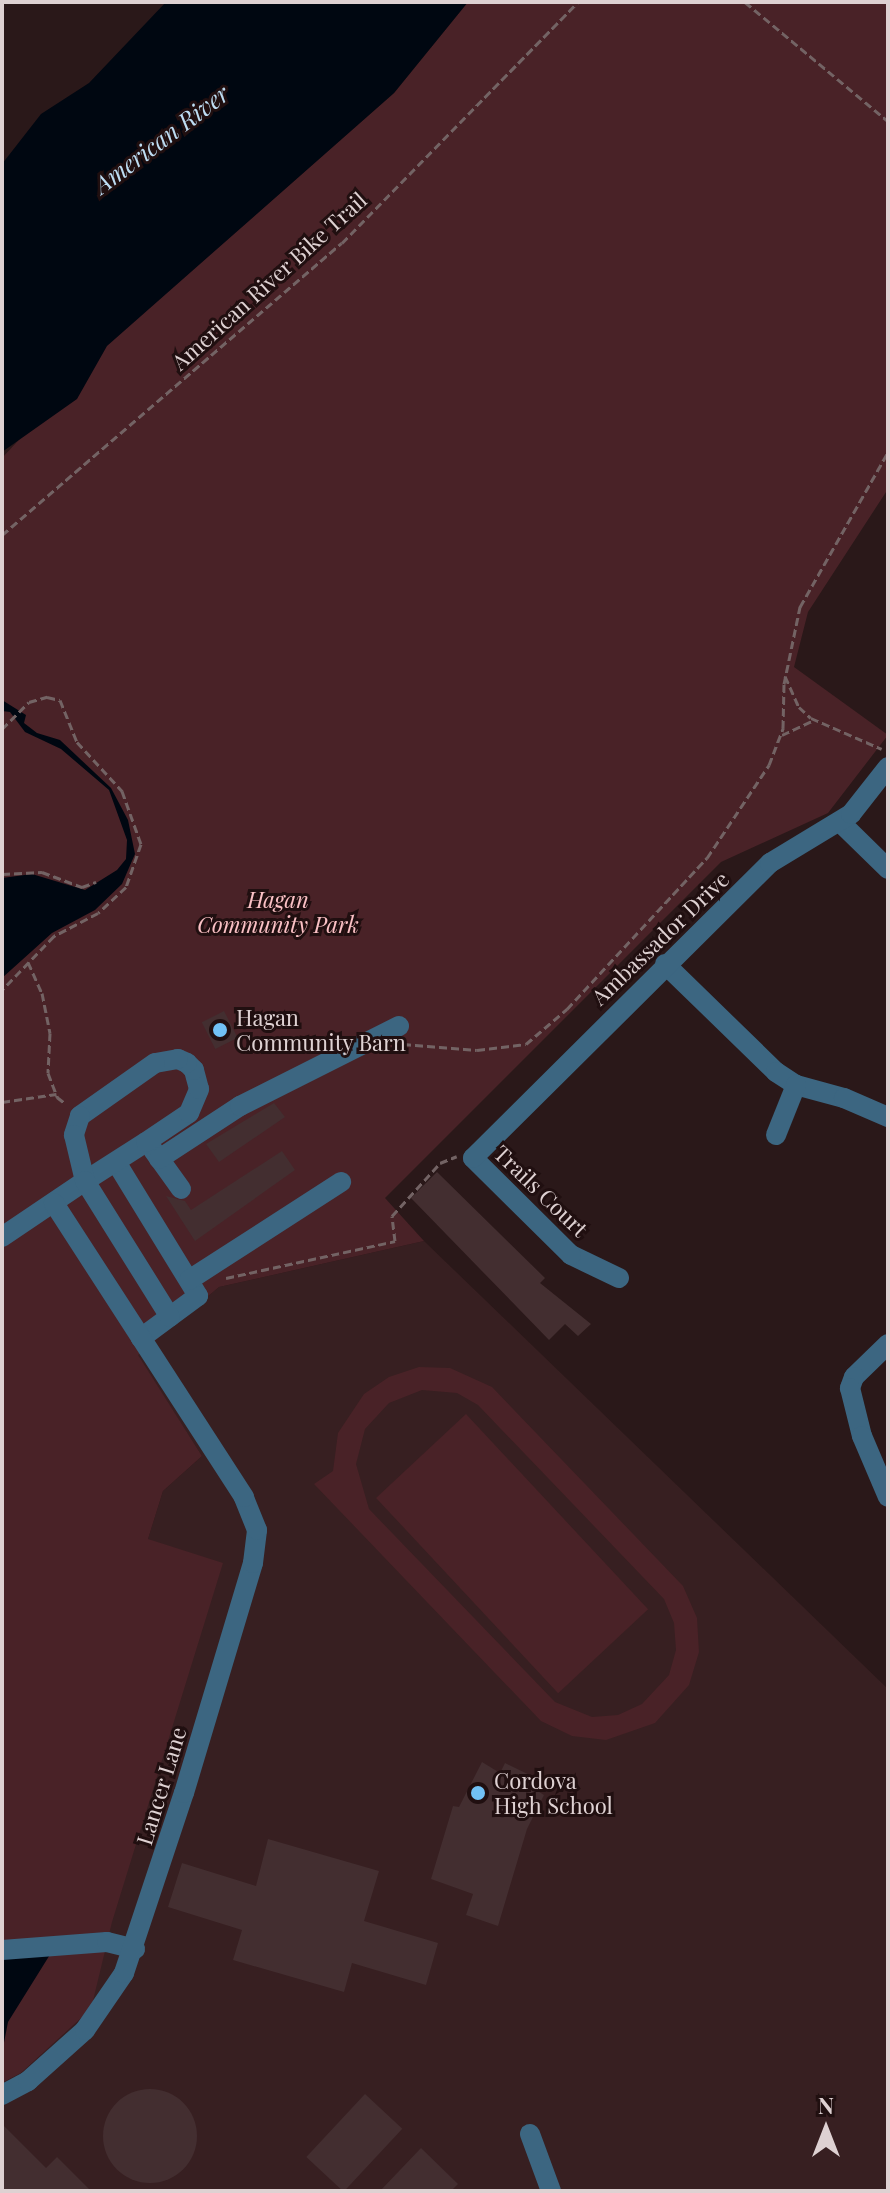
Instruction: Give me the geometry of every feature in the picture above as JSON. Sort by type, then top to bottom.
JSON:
[{"type":"street","name":"Ambassador Drive","points":[[473,1158],[770,863],[841,823],[868,799],[888,767]]},
{"type":"street","points":[[841,823],[888,869]]},
{"type":"street","points":[[665,964],[796,1085],[844,1098],[888,1117]]},
{"type":"street","points":[[159,1159],[240,1106],[397,1035]]},
{"type":"street","points":[[2,1237],[85,1181],[189,1113],[197,1101],[194,1070],[178,1059],[155,1063],[80,1116],[74,1135],[85,1181],[170,1317]]},
{"type":"street","points":[[776,1135],[796,1085]]},
{"type":"street","points":[[146,1142],[181,1189]]},
{"type":"street","name":"Trails Court","points":[[473,1158],[571,1255],[619,1278]]},
{"type":"street","points":[[116,1162],[194,1288]]},
{"type":"street","points":[[141,1338],[170,1317],[194,1288],[341,1182]]},
{"type":"street","name":"Lancer Lane","points":[[2,2095],[28,2081],[85,2030],[105,2008],[135,1949],[256,1546],[253,1513],[54,1203]]},
{"type":"street","points":[[888,1344],[854,1377],[850,1388],[862,1436],[888,1497]]},
{"type":"street","points":[[2,1950],[107,1942],[135,1949]]},
{"type":"street","points":[[530,2134],[551,2191]]},
{"type":"path","name":"American River Bike Trail","points":[[2,535],[342,243],[578,2]]},
{"type":"path","points":[[745,2],[888,121]]},
{"type":"path","points":[[397,1035],[477,1050],[526,1044],[567,1009],[707,858],[750,799],[780,738],[785,676],[800,607],[888,452]]},
{"type":"path","points":[[785,676],[799,707],[815,720],[888,752]]},
{"type":"path","points":[[2,729],[21,708],[47,697],[60,700],[77,742],[122,791],[141,844],[126,887],[98,913],[54,936],[2,990]]},
{"type":"path","points":[[780,738],[796,725],[815,720]]},
{"type":"path","points":[[2,874],[42,872],[82,887],[96,882]]},
{"type":"path","points":[[2,1102],[56,1094],[48,1073],[50,1033],[42,993],[28,962]]},
{"type":"path","points":[[194,1288],[395,1241],[392,1216],[440,1163],[457,1156],[473,1158]]},
{"type":"shaded area","name":"Cordova High School","points":[[424,1241],[888,1689],[888,2191],[2,2191],[2,2083],[21,2073],[91,2009],[35,1897],[163,1491],[202,1456],[137,1355],[219,1287]]},
{"type":"green space","name":"Hagan Community Park","points":[[468,2],[888,2],[888,489],[808,612],[794,667],[888,735],[828,813],[721,862],[385,1198],[424,1241],[219,1287],[138,1355],[202,1456],[163,1491],[148,1539],[223,1563],[112,1922],[91,2009],[21,2073],[2,2083],[2,458],[106,346],[394,93]]},
{"type":"green space","points":[[419,1367],[450,1368],[492,1387],[683,1586],[697,1618],[699,1652],[689,1685],[655,1723],[606,1740],[572,1736],[541,1721],[314,1484],[333,1471],[338,1433],[364,1394],[389,1377]],"holes":[[[422,1390],[457,1393],[478,1405],[664,1599],[674,1623],[676,1650],[669,1675],[642,1704],[618,1715],[592,1717],[555,1702],[369,1509],[356,1464],[365,1429],[389,1403]]]},
{"type":"green space","points":[[466,1414],[648,1609],[558,1693],[376,1498]]},
{"type":"water","name":"American River","points":[[166,2],[468,2],[394,93],[107,346],[77,399],[2,452],[2,164],[41,114],[89,83]]},
{"type":"water","points":[[2,700],[26,715],[24,723],[37,733],[60,740],[111,788],[128,820],[135,854],[122,884],[95,910],[52,933],[2,978],[2,878],[32,874],[85,890],[117,870],[126,859],[127,840],[109,790],[61,749],[25,732],[10,712],[2,711]]},
{"type":"water","points":[[51,1953],[8,2022],[2,2053],[2,1957]]},
{"type":"building","name":"Hagan Community Barn","points":[[224,1011],[238,1038],[215,1049],[202,1022]]},
{"type":"building","points":[[274,1103],[285,1117],[219,1162],[206,1144]]},
{"type":"building","points":[[282,1151],[295,1170],[195,1241],[166,1196],[185,1201],[191,1210]]},
{"type":"building","points":[[437,1172],[545,1278],[540,1283],[591,1324],[578,1336],[565,1324],[549,1340],[411,1198]]},
{"type":"building","points":[[482,1762],[500,1773],[505,1763],[540,1780],[536,1790],[544,1795],[527,1829],[498,1926],[466,1915],[473,1894],[431,1879],[453,1806],[459,1807]]},
{"type":"building","points":[[268,1839],[379,1871],[364,1921],[438,1943],[426,1985],[352,1963],[344,1992],[233,1960],[242,1930],[168,1907],[182,1863],[256,1886]]},
{"type":"building","points":[[150,2089],[168,2092],[183,2103],[194,2118],[197,2136],[194,2154],[183,2169],[168,2180],[150,2183],[132,2180],[117,2169],[106,2154],[103,2136],[106,2118],[117,2103],[132,2092]]},
{"type":"building","points":[[365,2094],[402,2129],[344,2191],[306,2157]]},
{"type":"building","points":[[2,2124],[46,2168],[57,2157],[91,2191],[2,2191]]},
{"type":"building","points":[[421,2148],[458,2184],[451,2191],[380,2191]]},
{"type":"place","name":"Hagan Community Barn","points":[[220,1030]]},
{"type":"place","name":"Cordova High School","points":[[478,1793]]}]
